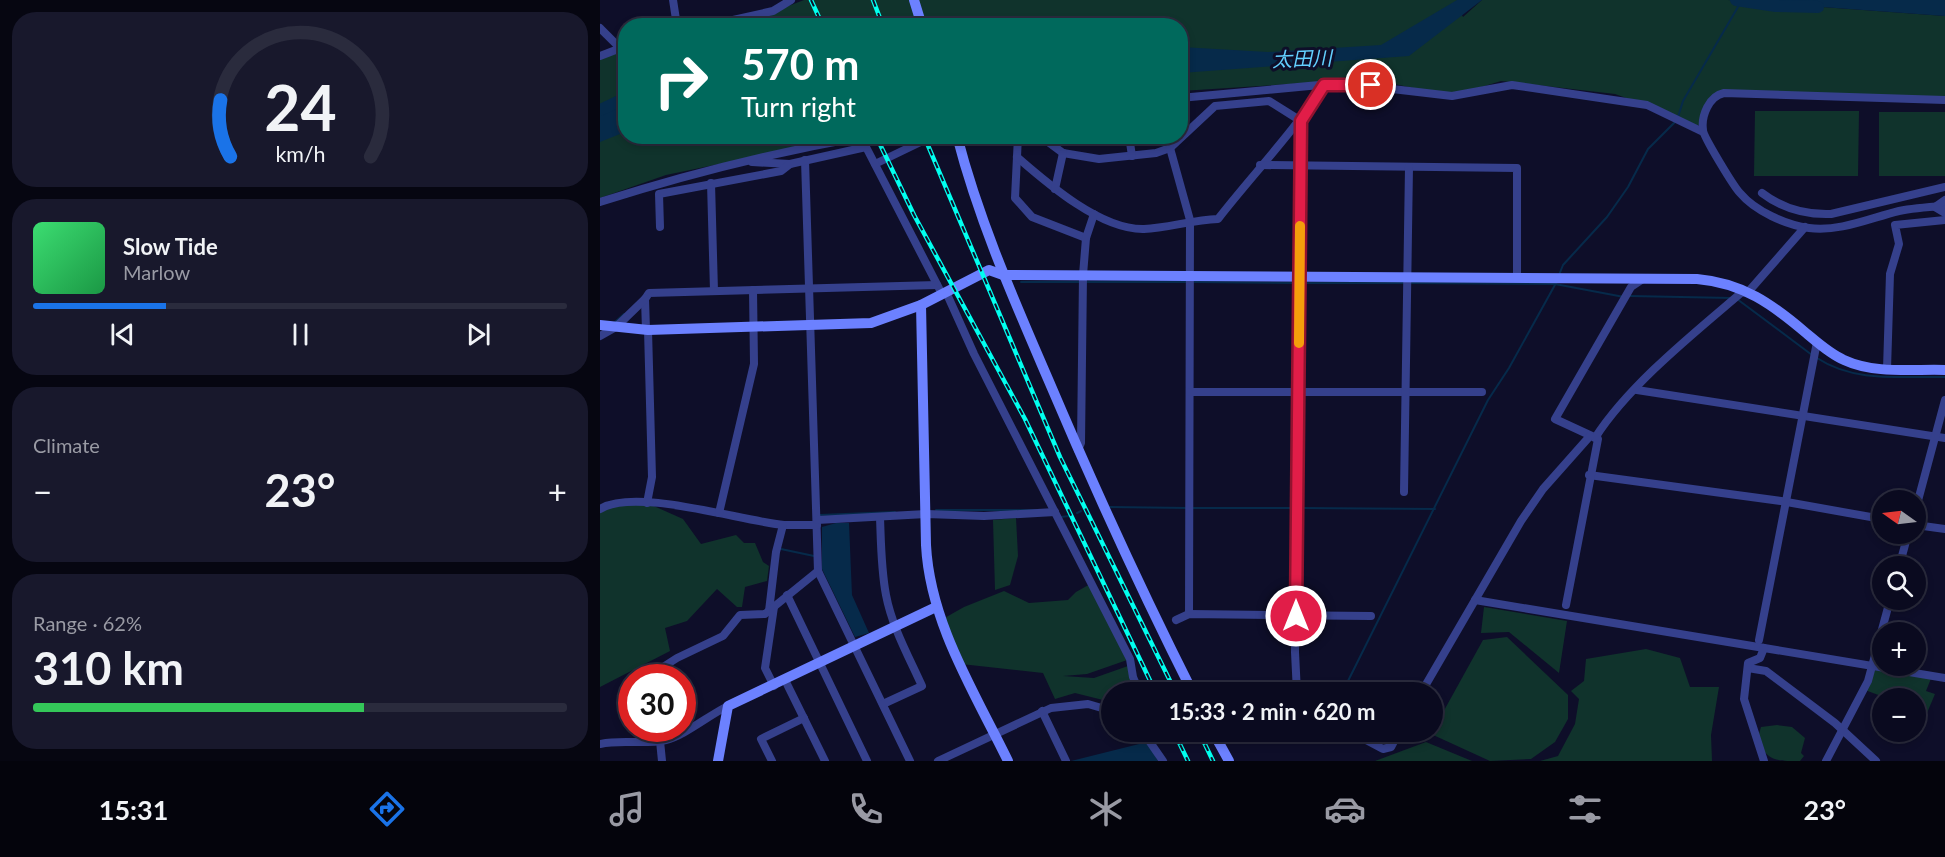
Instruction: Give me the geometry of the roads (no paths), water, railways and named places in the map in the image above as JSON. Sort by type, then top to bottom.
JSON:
[{"type":"street","points":[[673,0],[675,18]]},
{"type":"street","points":[[742,18],[773,11],[791,0]]},
{"type":"street","points":[[914,0],[920,18]]},
{"type":"street","points":[[600,28],[618,43]]},
{"type":"street","points":[[600,56],[618,49]]},
{"type":"street","points":[[1188,97],[1324,85],[1356,84],[1452,96],[1499,85],[1526,86],[1647,105],[1703,132],[1740,194],[1773,216],[1805,227],[1833,227],[1899,211],[1945,206]]},
{"type":"street","points":[[1017,157],[1055,189],[1094,214],[1121,226],[1145,229],[1190,220],[1218,219],[1260,165],[1301,121],[1324,85]]},
{"type":"street","points":[[1703,132],[1706,110],[1712,99],[1724,93],[1945,100]]},
{"type":"street","points":[[1188,131],[1215,106],[1269,102],[1301,121]]},
{"type":"street","points":[[1297,682],[1301,121]]},
{"type":"street","points":[[600,202],[745,161],[827,144]]},
{"type":"street","points":[[875,164],[916,144]]},
{"type":"street","points":[[960,144],[984,225],[1003,275],[1134,576],[1187,682]]},
{"type":"street","points":[[1018,144],[1015,198],[1032,217],[1086,238]]},
{"type":"street","points":[[1051,144],[1063,153],[1099,159],[1156,153],[1174,144]]},
{"type":"street","points":[[1130,144],[1132,156]]},
{"type":"street","points":[[745,161],[790,164],[866,147],[942,290],[1130,660],[1135,682]]},
{"type":"street","points":[[1170,148],[1190,220],[1189,614]]},
{"type":"street","points":[[1055,189],[1063,153]]},
{"type":"street","points":[[805,160],[818,571],[910,761]]},
{"type":"street","points":[[660,227],[659,194],[781,171],[790,164]]},
{"type":"street","points":[[1260,165],[1517,168],[1517,278]]},
{"type":"street","points":[[1404,492],[1409,168]]},
{"type":"street","points":[[711,183],[714,291]]},
{"type":"street","points":[[1762,194],[1792,210],[1831,214],[1945,187]]},
{"type":"street","points":[[1935,207],[1945,200]]},
{"type":"street","points":[[1935,207],[1945,213]]},
{"type":"street","points":[[1078,450],[1081,443],[1083,275],[1086,238],[1094,214]]},
{"type":"street","points":[[1887,369],[1890,274],[1899,244],[1895,225],[1945,220]]},
{"type":"street","points":[[1427,682],[1537,497],[1690,337],[1741,293],[1749,291],[1805,227]]},
{"type":"street","points":[[989,270],[996,253]]},
{"type":"street","points":[[600,325],[647,330],[755,328],[871,322],[921,305],[942,290],[989,270],[1003,275],[1711,280],[1749,291],[1773,305],[1830,353],[1852,364],[1887,369],[1945,370]]},
{"type":"street","points":[[1566,605],[1598,440],[1555,419],[1631,287],[1644,278]]},
{"type":"street","points":[[600,336],[616,327],[649,293],[810,288],[942,290]]},
{"type":"street","points":[[719,513],[754,364],[753,290]]},
{"type":"street","points":[[645,299],[652,477],[647,503]]},
{"type":"street","points":[[921,305],[927,564],[936,607],[1008,761]]},
{"type":"street","points":[[1759,640],[1817,342]]},
{"type":"street","points":[[1637,390],[1945,438]]},
{"type":"street","points":[[1190,392],[1482,392]]},
{"type":"street","points":[[1921,490],[1945,400]]},
{"type":"street","points":[[1590,475],[1786,501],[1872,517]]},
{"type":"street","points":[[600,509],[609,503],[647,503],[783,525],[880,516],[926,514],[984,516],[1055,512]]},
{"type":"street","points":[[880,516],[882,569],[895,627],[922,686],[883,704]]},
{"type":"street","points":[[774,686],[765,668],[776,552],[783,525]]},
{"type":"street","points":[[1926,526],[1945,529]]},
{"type":"street","points":[[668,664],[723,636],[740,615],[758,615],[772,609],[818,571]]},
{"type":"street","points":[[788,595],[867,761]]},
{"type":"street","points":[[1475,600],[1872,666]]},
{"type":"street","points":[[696,724],[728,706],[936,607]]},
{"type":"street","points":[[1176,620],[1189,614],[1371,616]]},
{"type":"street","points":[[1764,648],[1760,657],[1748,663],[1744,699],[1764,761]]},
{"type":"street","points":[[1748,668],[1766,671],[1835,723],[1842,732],[1876,761]]},
{"type":"street","points":[[1826,761],[1861,700],[1872,669]]},
{"type":"street","points":[[1926,675],[1945,678]]},
{"type":"street","points":[[785,680],[825,761]]},
{"type":"street","points":[[938,761],[954,757],[1042,711],[1076,704],[1101,709]]},
{"type":"street","points":[[718,761],[728,706]]},
{"type":"street","points":[[1042,711],[1066,761]]},
{"type":"street","points":[[769,760],[761,739],[804,718]]},
{"type":"street","points":[[600,744],[618,741]]},
{"type":"street","points":[[660,742],[662,761]]},
{"type":"street","points":[[1150,742],[1163,761]]},
{"type":"street","points":[[1219,742],[1229,761]]},
{"type":"street","points":[[1371,742],[1383,748],[1391,747],[1394,742]]},
{"type":"water","points":[[1457,0],[1482,0],[1409,56],[1188,72],[1188,47],[1268,52],[1381,45]]},
{"type":"water","points":[[1728,0],[1945,0],[1945,16]]},
{"type":"water","points":[[618,101],[618,135],[600,142],[600,107]]},
{"type":"water","points":[[836,523],[849,523],[852,595],[869,633],[855,637],[822,569],[822,527]]},
{"type":"water","points":[[1147,742],[1158,761],[1071,761]]},
{"type":"waterway","name":"太田川","points":[[1736,0],[1776,6],[1818,7]]},
{"type":"waterway","points":[[1559,275],[1563,265],[1607,217],[1628,187],[1648,149],[1677,120],[1683,101],[1742,0]]},
{"type":"waterway","name":"太田川","points":[[600,110],[618,102]]},
{"type":"waterway","points":[[1021,282],[1080,282]]},
{"type":"waterway","points":[[1086,282],[1188,282]]},
{"type":"waterway","points":[[1194,282],[1296,283]]},
{"type":"waterway","points":[[1303,283],[1405,283]]},
{"type":"waterway","points":[[1411,283],[1555,284],[1624,297]]},
{"type":"waterway","points":[[1347,682],[1488,400],[1509,368],[1556,283]]},
{"type":"waterway","points":[[1630,296],[1732,298]]},
{"type":"waterway","points":[[1737,299],[1812,355]]},
{"type":"waterway","points":[[615,322],[624,314]]},
{"type":"waterway","points":[[1817,358],[1832,366],[1863,375],[1945,377]]},
{"type":"waterway","points":[[1110,507],[1188,508]]},
{"type":"waterway","points":[[1192,508],[1294,508]]},
{"type":"waterway","points":[[1301,508],[1435,509]]},
{"type":"waterway","points":[[936,510],[1040,510]]},
{"type":"waterway","points":[[1077,513],[1081,511]]},
{"type":"waterway","points":[[820,515],[895,512]]},
{"type":"waterway","points":[[1061,517],[1069,516]]},
{"type":"waterway","points":[[781,549],[814,556]]},
{"type":"railway","points":[[811,0],[819,18]]},
{"type":"railway","points":[[873,0],[880,18]]},
{"type":"railway","points":[[880,144],[914,215],[1025,419],[1151,682]]},
{"type":"railway","points":[[927,144],[1060,457],[1171,682]]},
{"type":"railway","points":[[1179,742],[1188,761]]},
{"type":"railway","points":[[1204,742],[1213,761]]}]
